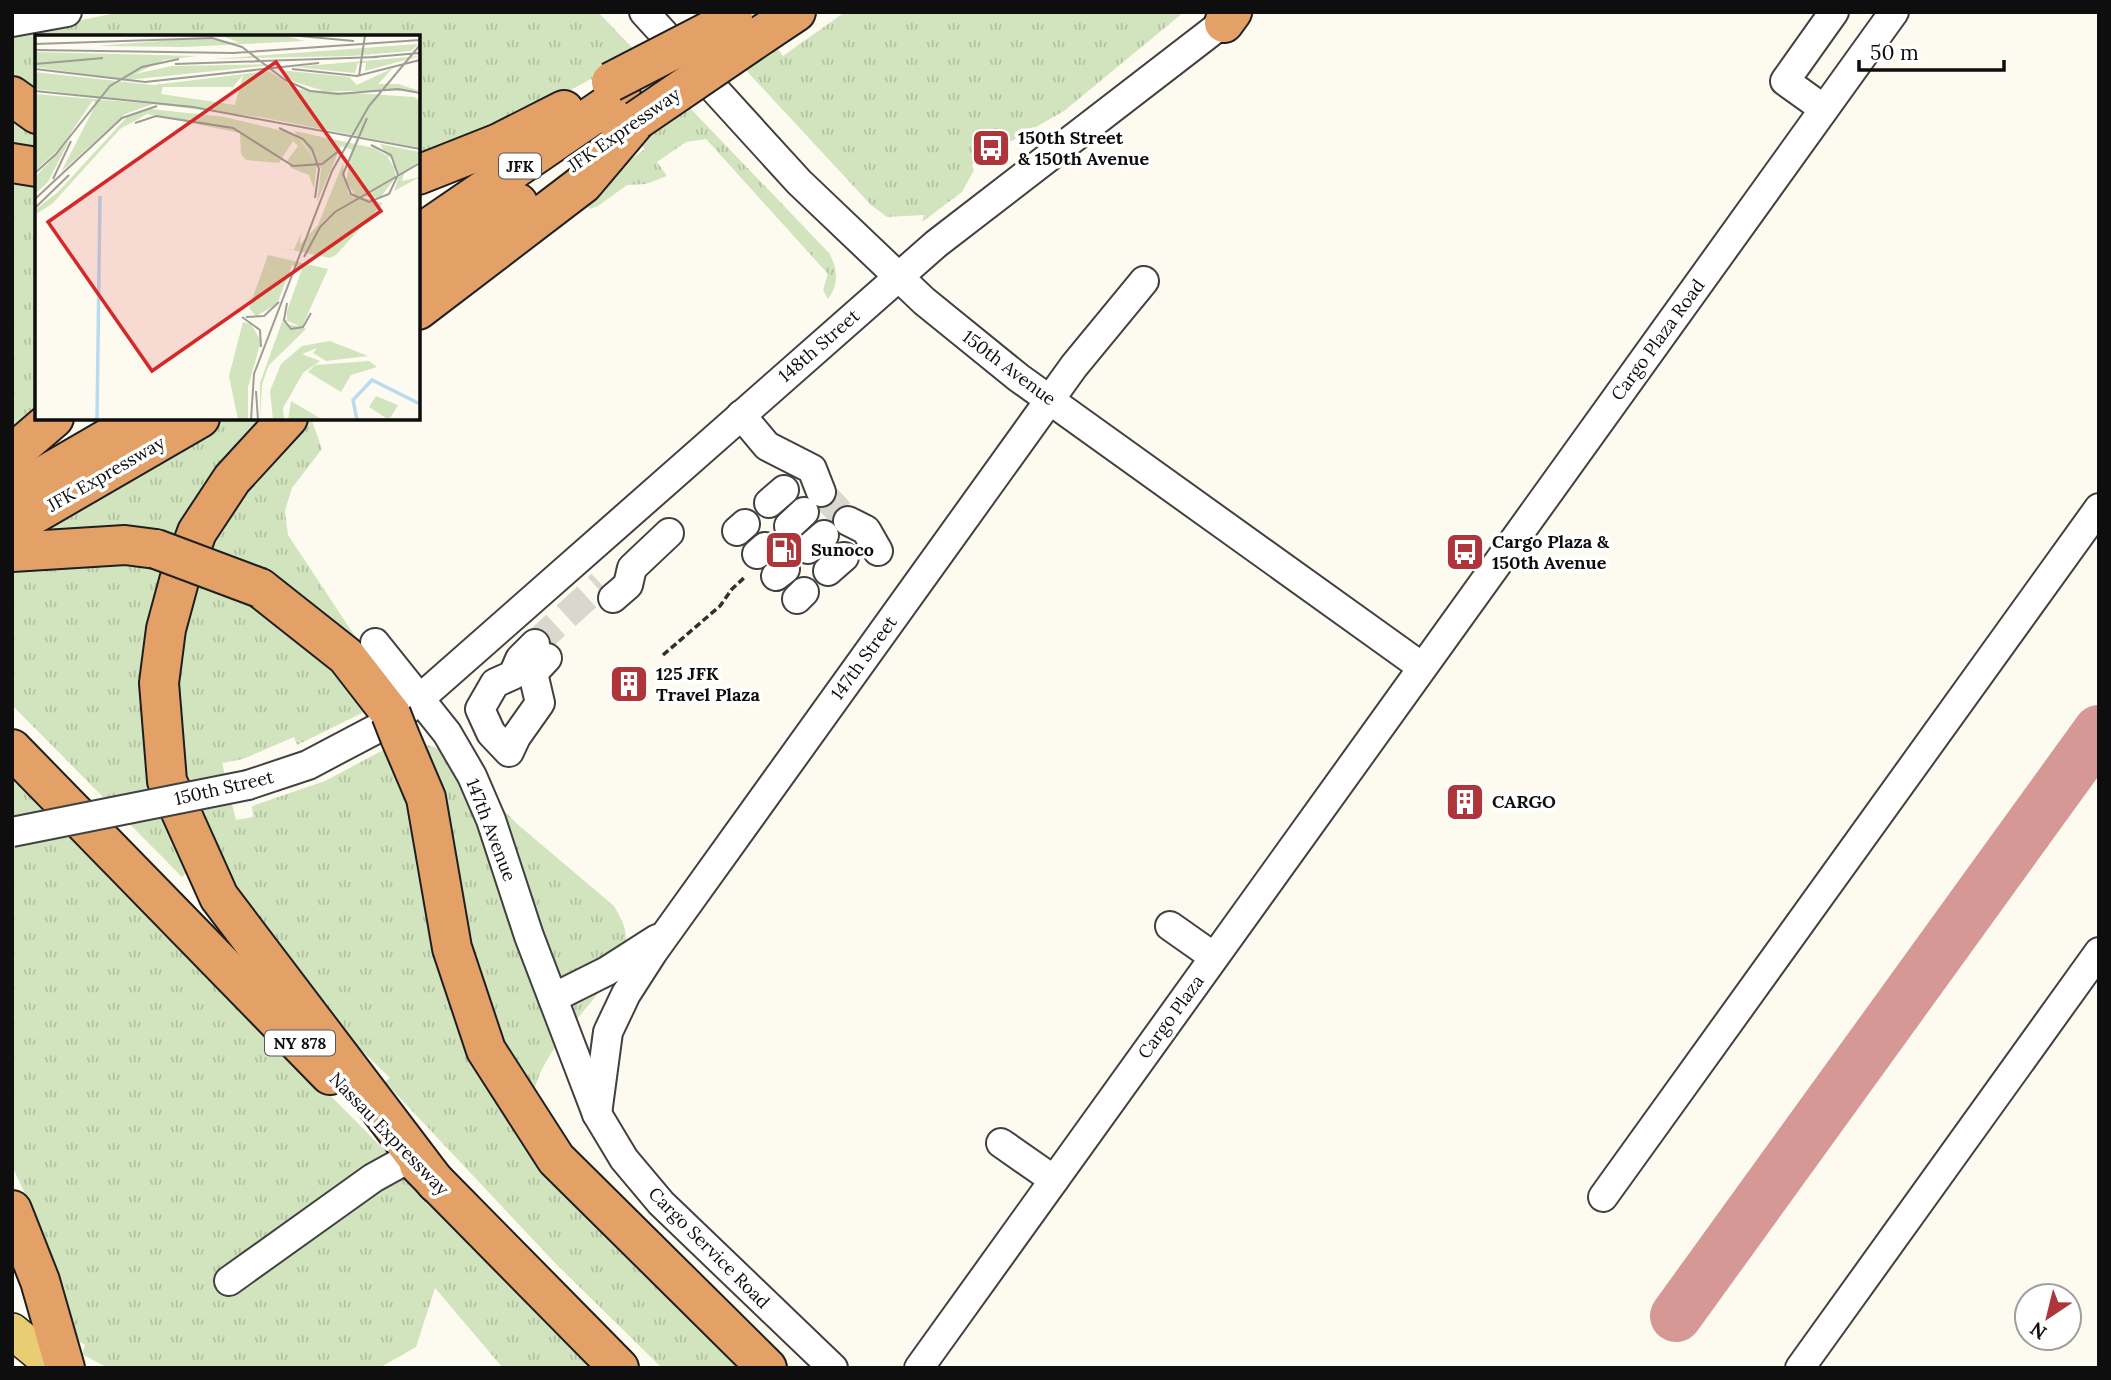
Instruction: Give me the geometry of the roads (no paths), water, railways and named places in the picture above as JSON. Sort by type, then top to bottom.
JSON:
[{"type":"highway","points":[[420,174],[499,143],[623,100],[747,22],[796,12]]},
{"type":"highway","points":[[12,96],[35,113]]},
{"type":"highway","points":[[420,308],[583,184],[623,100]]},
{"type":"highway","name":"JFK Expressway","points":[[420,234],[623,100]]},
{"type":"highway","name":"JFK Expressway","points":[[420,269],[623,100]]},
{"type":"highway","points":[[12,163],[35,167]]},
{"type":"highway","points":[[12,454],[52,420]]},
{"type":"highway","name":"JFK Expressway","points":[[12,494],[140,420]]},
{"type":"highway","name":"JFK Expressway","points":[[12,527],[197,420]]},
{"type":"highway","points":[[286,420],[232,479],[197,532],[179,582],[166,629],[159,684],[167,781],[219,897],[424,1170]]},
{"type":"highway","points":[[12,552],[125,545],[156,549],[260,587],[346,656],[391,714],[426,798],[452,948],[486,1049],[556,1159],[767,1368]]},
{"type":"highway","points":[[12,726],[163,904]]},
{"type":"highway","name":"Nassau Expressway","points":[[12,749],[619,1368]]},
{"type":"highway","points":[[12,1210],[40,1281],[65,1368]]},
{"type":"main road","points":[[12,1331],[57,1368]]},
{"type":"main road","points":[[12,1342],[57,1368]]},
{"type":"street","points":[[12,22],[67,12]]},
{"type":"street","name":"150th Avenue","points":[[644,12],[799,182],[898,277],[958,329],[1049,399],[1422,667]]},
{"type":"street","points":[[1824,109],[1785,81],[1834,12]]},
{"type":"street","name":"Cargo Plaza Road","points":[[1422,667],[1894,12]]},
{"type":"street","name":"148th Street","points":[[418,701],[898,277],[1231,16]]},
{"type":"street","name":"147th Street","points":[[553,998],[607,971],[667,933],[1049,399],[1144,281]]},
{"type":"street","points":[[741,415],[812,496]]},
{"type":"street","points":[[1603,1197],[2099,508]]},
{"type":"street","points":[[607,591],[628,585],[632,568],[669,533]]},
{"type":"street","name":"147th Avenue","points":[[375,643],[418,701],[447,733],[472,776],[491,820],[553,998]]},
{"type":"street","points":[[541,651],[533,673],[540,703],[516,737],[497,738],[507,694],[520,659],[541,651]]},
{"type":"street","name":"Cargo Plaza","points":[[928,1365],[1054,1180],[1422,667]]},
{"type":"street","name":"150th Street","points":[[12,832],[248,785],[308,765],[342,750],[379,730],[418,701]]},
{"type":"street","points":[[1170,926],[1214,957]]},
{"type":"street","points":[[597,1114],[608,1032],[626,994],[667,933]]},
{"type":"street","points":[[1800,1368],[2099,952]]},
{"type":"street","name":"Cargo Service Road","points":[[553,998],[597,1114],[625,1159],[661,1203],[833,1368]]},
{"type":"street","points":[[1001,1143],[1054,1180]]},
{"type":"street","points":[[229,1281],[373,1178],[424,1170]]},
{"type":"tunnel","points":[[821,492],[848,521]]},
{"type":"tunnel","points":[[535,644],[601,584]]},
{"type":"place","name":"150th Street & 150th Avenue","points":[[991,148]]},
{"type":"place","name":"Sunoco","points":[[784,550]]},
{"type":"place","name":"Cargo Plaza & 150th Avenue","points":[[1465,552]]},
{"type":"place","name":"125 JFK Travel Plaza","points":[[629,684]]},
{"type":"place","name":"CARGO","points":[[1465,802]]}]
